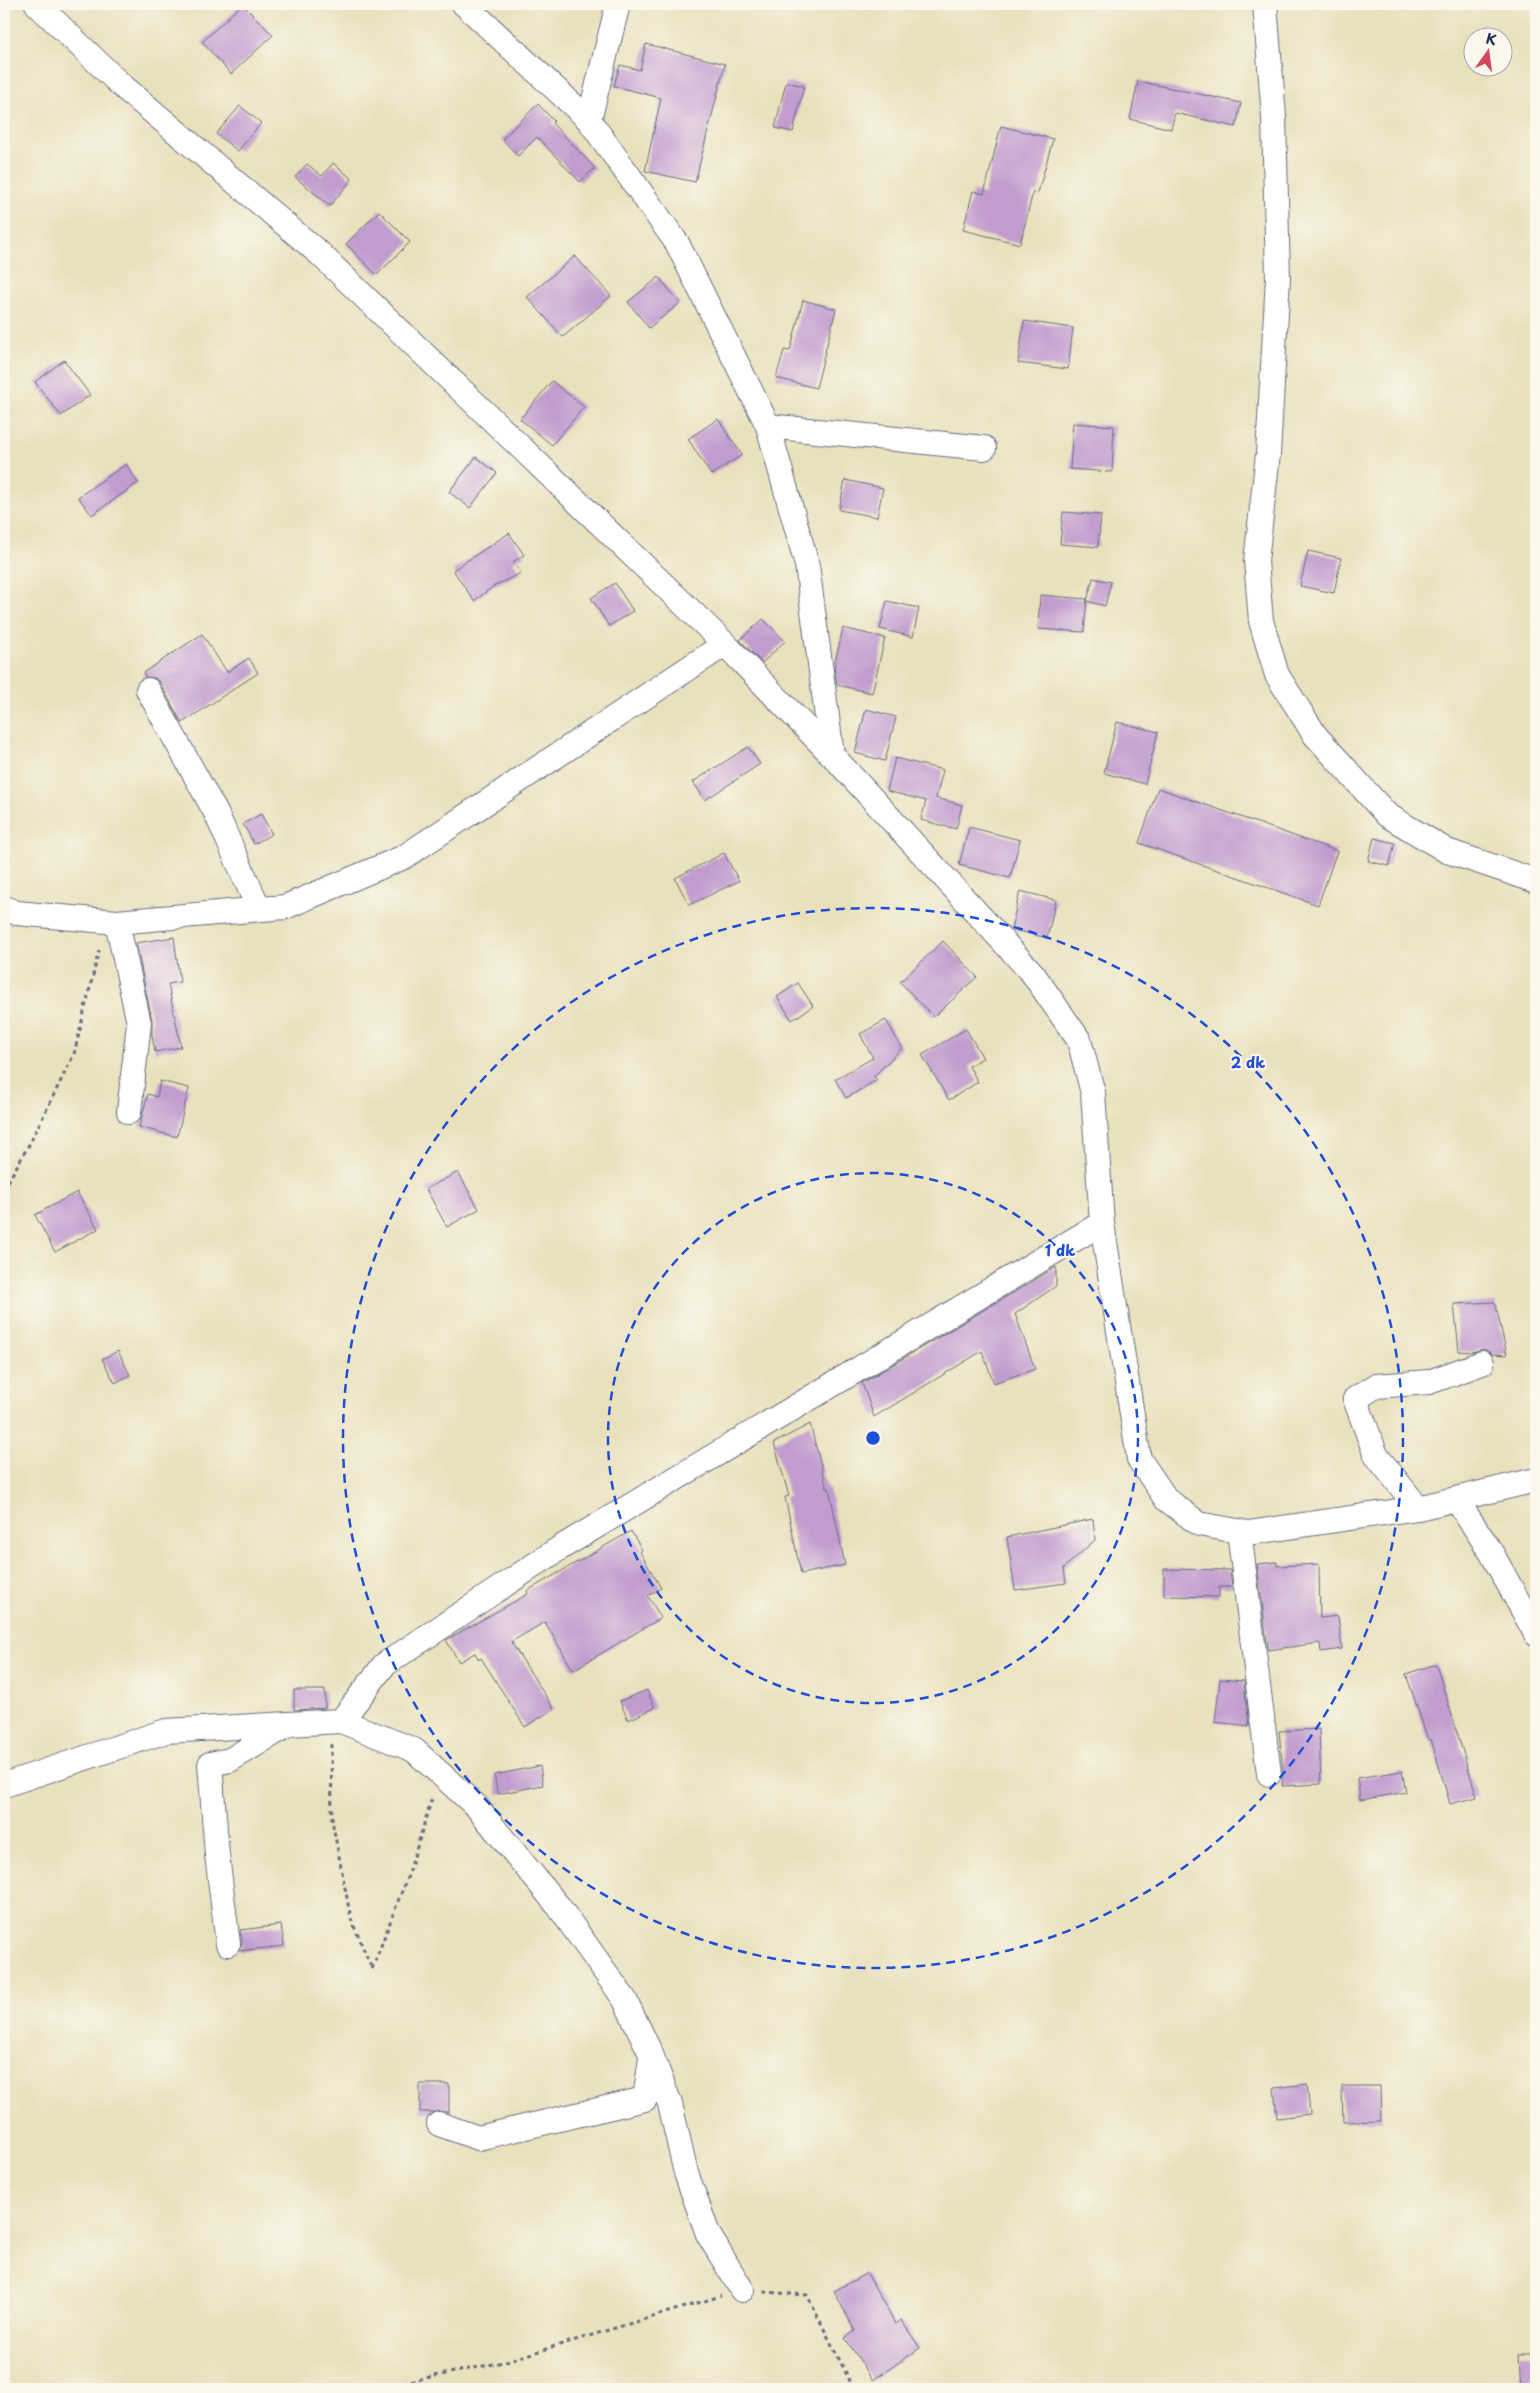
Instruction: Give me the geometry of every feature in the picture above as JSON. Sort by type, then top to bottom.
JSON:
[{"type":"street","points":[[37,4],[120,84],[320,254],[725,644],[832,755],[1033,974],[1079,1040],[1093,1092],[1102,1223],[1139,1459],[1166,1499],[1198,1524],[1257,1532],[1418,1508],[1536,1480]]},
{"type":"street","points":[[464,4],[589,120],[677,243],[768,426],[807,565],[832,755]]},
{"type":"street","points":[[589,120],[618,4]]},
{"type":"street","points":[[1265,4],[1274,117],[1278,278],[1268,454],[1256,560],[1261,621],[1276,675],[1315,736],[1386,815],[1447,851],[1536,881]]},
{"type":"street","points":[[768,426],[984,448]]},
{"type":"street","points":[[4,908],[17,913],[110,921],[285,907],[404,857],[725,644]]},
{"type":"street","points":[[148,690],[216,813],[258,910]]},
{"type":"street","points":[[110,921],[139,1023],[128,1112]]},
{"type":"street","points":[[336,1721],[384,1665],[560,1548],[1102,1223]]},
{"type":"street","points":[[1418,1508],[1376,1455],[1355,1400],[1376,1386],[1429,1382],[1482,1363]]},
{"type":"street","points":[[1456,1500],[1491,1552],[1536,1634]]},
{"type":"street","points":[[1239,1531],[1269,1774]]},
{"type":"street","points":[[4,1785],[166,1732],[336,1721],[414,1750],[476,1806],[559,1907],[625,2000],[651,2054],[670,2104],[686,2173],[708,2234],[742,2290]]},
{"type":"street","points":[[228,1944],[217,1855],[210,1764],[230,1760],[290,1724]]},
{"type":"street","points":[[439,2124],[478,2138],[645,2099],[651,2054]]},
{"type":"path","points":[[4,1189],[31,1141],[74,1054],[110,921]]},
{"type":"path","points":[[336,1721],[332,1820],[352,1919],[372,1969],[409,1873],[440,1773]]},
{"type":"path","points":[[372,2389],[503,2362],[742,2290],[807,2295],[854,2389]]},
{"type":"building","points":[[242,4],[273,35],[231,74],[202,42]]},
{"type":"building","points":[[646,44],[725,64],[695,182],[645,171],[661,98],[614,86],[620,65],[640,70]]},
{"type":"building","points":[[1138,81],[1241,103],[1236,127],[1175,113],[1171,129],[1130,119]]},
{"type":"building","points":[[786,82],[804,86],[793,132],[775,128]]},
{"type":"building","points":[[538,104],[554,121],[552,123],[595,168],[580,182],[537,137],[518,156],[502,139]]},
{"type":"building","points":[[240,106],[261,123],[238,151],[216,134]]},
{"type":"building","points":[[1001,126],[1053,139],[1038,193],[1033,192],[1020,244],[963,230],[973,191],[984,194]]},
{"type":"building","points":[[333,163],[352,179],[330,206],[295,177],[307,164],[322,176]]},
{"type":"building","points":[[379,211],[410,242],[377,275],[346,244]]},
{"type":"building","points":[[575,256],[611,296],[563,337],[527,297]]},
{"type":"building","points":[[659,277],[680,303],[649,328],[628,302]]},
{"type":"building","points":[[803,300],[836,309],[816,388],[776,378],[784,350],[790,351]]},
{"type":"building","points":[[1024,321],[1073,328],[1068,369],[1018,363]]},
{"type":"building","points":[[64,360],[90,395],[61,416],[35,382]]},
{"type":"building","points":[[552,381],[584,407],[552,445],[520,419]]},
{"type":"building","points":[[718,419],[742,455],[711,475],[688,439]]},
{"type":"building","points":[[1073,423],[1114,426],[1112,472],[1070,469]]},
{"type":"building","points":[[476,457],[497,473],[470,508],[449,492]]},
{"type":"building","points":[[126,464],[138,483],[92,515],[78,497]]},
{"type":"building","points":[[845,480],[883,488],[877,517],[839,510]]},
{"type":"building","points":[[1063,512],[1101,515],[1098,547],[1060,544]]},
{"type":"building","points":[[509,533],[524,555],[513,562],[521,573],[494,586],[474,601],[453,570]]},
{"type":"building","points":[[1308,551],[1341,558],[1334,593],[1300,586]]},
{"type":"building","points":[[1093,578],[1111,582],[1105,606],[1087,601]]},
{"type":"building","points":[[615,583],[633,611],[609,626],[591,598]]},
{"type":"building","points":[[1040,595],[1087,599],[1084,632],[1038,629]]},
{"type":"building","points":[[887,601],[919,608],[913,637],[880,629]]},
{"type":"building","points":[[763,619],[785,641],[762,663],[740,640]]},
{"type":"building","points":[[843,628],[885,638],[872,693],[837,685],[834,667]]},
{"type":"building","points":[[202,634],[227,672],[249,658],[258,673],[182,723],[160,683],[155,678],[145,677],[143,673]]},
{"type":"building","points":[[866,709],[896,717],[885,761],[855,753]]},
{"type":"building","points":[[1117,722],[1158,732],[1145,784],[1104,773]]},
{"type":"building","points":[[748,747],[760,764],[705,800],[693,782]]},
{"type":"building","points":[[895,758],[943,770],[936,798],[962,805],[956,829],[921,820],[926,801],[887,791]]},
{"type":"building","points":[[1158,788],[1337,851],[1318,905],[1139,843]]},
{"type":"building","points":[[261,814],[272,834],[254,844],[243,824]]},
{"type":"building","points":[[969,827],[1020,840],[1010,878],[959,865]]},
{"type":"building","points":[[1374,838],[1395,843],[1389,866],[1368,861]]},
{"type":"building","points":[[724,853],[739,881],[689,905],[675,878]]},
{"type":"building","points":[[1020,891],[1056,900],[1047,938],[1011,929]]},
{"type":"building","points":[[174,937],[180,982],[168,984],[181,1047],[155,1052],[152,1020],[136,943]]},
{"type":"building","points":[[943,941],[977,977],[934,1017],[900,982]]},
{"type":"building","points":[[798,983],[813,1006],[792,1020],[777,997]]},
{"type":"building","points":[[886,1020],[902,1048],[874,1076],[877,1080],[846,1098],[835,1079],[873,1058],[860,1034]]},
{"type":"building","points":[[966,1029],[983,1058],[969,1066],[978,1082],[949,1100],[922,1055]]},
{"type":"building","points":[[160,1081],[189,1088],[177,1137],[139,1127],[148,1094],[157,1097]]},
{"type":"building","points":[[458,1172],[479,1209],[447,1227],[426,1189]]},
{"type":"building","points":[[77,1192],[98,1229],[55,1252],[35,1215]]},
{"type":"building","points":[[1056,1267],[1056,1286],[1015,1314],[1035,1369],[994,1383],[982,1351],[874,1417],[862,1383]]},
{"type":"building","points":[[1495,1302],[1507,1355],[1492,1354],[1484,1349],[1472,1352],[1459,1351],[1454,1304]]},
{"type":"building","points":[[118,1351],[130,1375],[115,1383],[102,1359]]},
{"type":"building","points":[[810,1424],[827,1488],[829,1488],[845,1565],[801,1574],[785,1497],[789,1496],[774,1443]]},
{"type":"building","points":[[1093,1519],[1095,1540],[1064,1568],[1066,1583],[1015,1590],[1007,1537]]},
{"type":"building","points":[[631,1531],[642,1550],[640,1552],[661,1588],[648,1596],[661,1618],[573,1670],[545,1622],[511,1642],[554,1709],[525,1727],[481,1658],[479,1660],[475,1653],[459,1662],[446,1640],[528,1594],[527,1591]]},
{"type":"building","points":[[1277,1562],[1277,1566],[1319,1564],[1320,1618],[1338,1616],[1342,1649],[1321,1652],[1320,1643],[1268,1650],[1257,1564]]},
{"type":"building","points":[[1164,1569],[1230,1570],[1232,1587],[1219,1587],[1219,1597],[1164,1596]]},
{"type":"building","points":[[1436,1664],[1477,1797],[1450,1804],[1431,1739],[1428,1740],[1406,1674]]},
{"type":"building","points":[[1220,1679],[1244,1681],[1249,1726],[1215,1722]]},
{"type":"building","points":[[294,1690],[325,1690],[325,1708],[294,1710]]},
{"type":"building","points":[[647,1690],[655,1708],[628,1720],[620,1701]]},
{"type":"building","points":[[1319,1729],[1321,1784],[1282,1786],[1283,1772],[1279,1731]]},
{"type":"building","points":[[540,1766],[543,1785],[498,1794],[494,1775]]},
{"type":"building","points":[[1402,1771],[1406,1792],[1360,1800],[1357,1778]]},
{"type":"building","points":[[281,1925],[284,1946],[239,1951],[242,1943],[240,1930]]},
{"type":"building","points":[[420,2084],[449,2084],[449,2112],[420,2112]]},
{"type":"building","points":[[1307,2084],[1310,2114],[1277,2118],[1274,2088]]},
{"type":"building","points":[[1342,2086],[1380,2086],[1381,2121],[1343,2122]]},
{"type":"building","points":[[867,2273],[895,2324],[901,2320],[920,2348],[873,2380],[845,2338],[855,2331],[834,2291]]},
{"type":"building","points":[[1519,2354],[1536,2354],[1536,2389],[1521,2389]]}]
